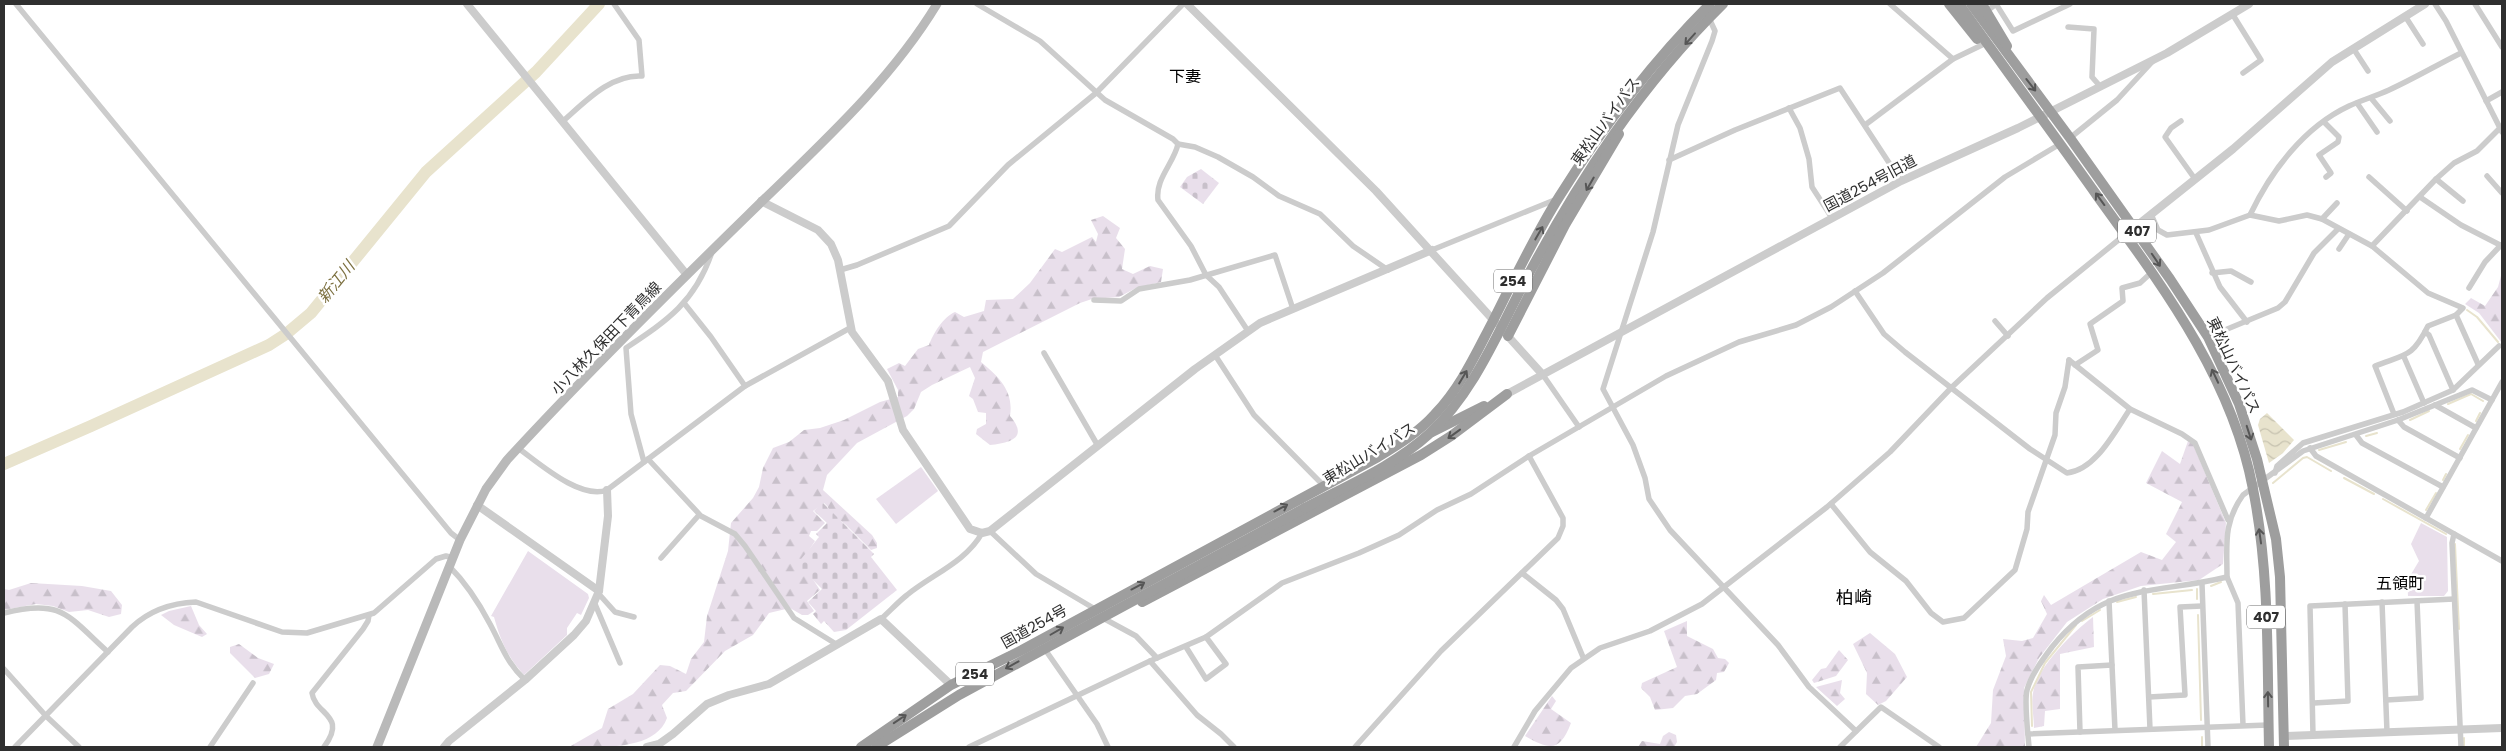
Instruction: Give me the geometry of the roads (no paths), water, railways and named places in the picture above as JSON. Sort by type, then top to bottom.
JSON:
[{"type":"highway","name":"東松山バイパス","points":[[1098,613],[1378,457],[1422,428],[1436,414],[1460,382],[1558,198],[1613,117],[1676,40],[1710,4]]},
{"type":"highway","name":"東松山バイパス","points":[[1098,613],[1305,508],[1407,451],[1447,416],[1482,364],[1525,281],[1586,173],[1641,97],[1723,4]]},
{"type":"highway","points":[[1949,4],[2010,77]]},
{"type":"highway","name":"東松山バイパス","points":[[1959,4],[2010,77],[2126,234],[2192,332],[2230,412],[2253,488],[2266,599],[2269,747]]},
{"type":"highway","name":"東松山バイパス","points":[[1971,4],[2051,111],[2208,337],[2239,404],[2262,480],[2276,539],[2280,577],[2284,747]]},
{"type":"highway","points":[[1990,6],[2019,70]]},
{"type":"highway","points":[[1508,336],[1565,225],[1641,97]]},
{"type":"highway","points":[[1378,457],[1507,394]]},
{"type":"highway","points":[[1098,613],[1148,600],[1427,452],[1507,394]]},
{"type":"highway","points":[[1419,438],[1427,441],[1427,452]]},
{"type":"highway","points":[[1323,486],[1320,490],[1321,497],[1324,501],[1332,502]]},
{"type":"highway","name":"国道254号","points":[[876,747],[1042,644],[1098,613]]},
{"type":"highway","name":"国道254号","points":[[860,747],[951,685],[1042,644]]},
{"type":"main road","name":"小八林久保田下青鳥線","points":[[378,747],[460,540],[477,505],[497,474],[518,448],[624,345],[686,275],[881,81],[912,43],[937,4]]},
{"type":"street","points":[[16,4],[451,533],[460,540]]},
{"type":"street","points":[[468,4],[686,275]]},
{"type":"street","points":[[562,122],[603,88],[615,81],[642,76],[639,40],[614,4]]},
{"type":"street","points":[[977,4],[1040,41],[1096,93],[1178,144],[1202,149],[1252,177],[1279,196],[1320,214],[1353,246],[1388,270]]},
{"type":"street","points":[[840,270],[857,266],[949,226],[1002,170],[1096,93],[1183,4]]},
{"type":"street","points":[[1187,4],[1376,191],[1432,250],[1543,375],[1579,427]]},
{"type":"street","points":[[1890,4],[1952,59]]},
{"type":"street","points":[[1990,6],[2013,31],[2070,4]]},
{"type":"street","name":"国道254号旧道","points":[[1507,394],[1901,181],[2051,111],[2099,85],[2153,60],[2249,4]]},
{"type":"street","points":[[1514,747],[1535,711],[1558,681],[1583,657],[1600,648],[1650,631],[1673,620],[1702,604],[1723,588],[1831,504],[1890,452],[1952,387],[2047,298],[2194,180],[2309,80],[2353,48],[2425,4]]},
{"type":"street","points":[[2372,246],[2436,179],[2454,163],[2483,146],[2501,128],[2446,21],[2435,4]]},
{"type":"street","points":[[2475,4],[2502,47]]},
{"type":"street","points":[[2233,14],[2262,60],[2243,73]]},
{"type":"street","points":[[2406,16],[2423,44]]},
{"type":"street","points":[[1709,18],[1715,31],[1685,105],[1669,160],[1653,232],[1603,389],[1633,445],[1645,478],[1649,499],[1670,530],[1778,645],[1809,687],[1856,731]]},
{"type":"street","points":[[2068,27],[2094,29],[2092,77],[2099,85]]},
{"type":"street","points":[[1865,125],[1952,59],[1982,45]]},
{"type":"street","points":[[2353,48],[2368,71]]},
{"type":"street","points":[[2250,215],[2261,192],[2276,169],[2309,134],[2324,122],[2357,103],[2371,98],[2461,53]]},
{"type":"street","points":[[2070,138],[2117,100],[2143,74],[2153,60]]},
{"type":"street","points":[[1669,160],[1735,130],[1840,88],[1901,181]]},
{"type":"street","points":[[2486,101],[2502,92]]},
{"type":"street","points":[[2371,98],[2390,121]]},
{"type":"street","points":[[2357,103],[2377,132]]},
{"type":"street","points":[[1790,108],[1800,128],[1809,159],[1812,187],[1832,218]]},
{"type":"street","points":[[2182,121],[2171,128],[2165,137],[2194,180]]},
{"type":"street","points":[[2324,122],[2339,137],[2338,142],[2319,155],[2331,173],[2326,177]]},
{"type":"street","points":[[1178,144],[1176,152],[1162,177],[1158,200],[1192,246],[1206,275],[1219,287],[1248,331]]},
{"type":"street","points":[[969,747],[1150,661],[1206,637],[1282,583],[1360,553],[1399,535],[1437,510],[1471,494],[1529,456],[1666,376],[1739,342],[1796,325],[1883,273],[2005,177],[2060,144]]},
{"type":"street","points":[[2487,176],[2502,193]]},
{"type":"street","points":[[2369,177],[2407,211]]},
{"type":"street","points":[[2436,179],[2463,201]]},
{"type":"street","points":[[2420,197],[2461,225],[2502,245],[2485,262],[2469,288]]},
{"type":"street","points":[[647,747],[659,744],[673,734],[707,704],[729,695],[769,684],[881,619],[908,594],[932,580],[976,544],[986,532],[1260,322],[1558,198]]},
{"type":"street","points":[[761,201],[818,230],[831,244],[840,270],[850,328],[888,381],[903,430],[970,529],[986,532],[1036,574],[1136,636],[1157,658]]},
{"type":"street","points":[[2322,219],[2337,203]]},
{"type":"street","points":[[2151,214],[2161,233],[2196,232],[2250,215],[2279,221],[2307,215],[2322,219],[2372,246],[2428,293],[2463,308],[2456,315],[2428,326],[2420,341],[2404,357],[2375,366],[2394,414]]},
{"type":"street","points":[[2208,337],[2278,308],[2284,302],[2314,253],[2338,229]]},
{"type":"street","points":[[2196,232],[2212,273],[2220,287],[2247,322]]},
{"type":"street","points":[[2338,249],[2349,234]]},
{"type":"street","points":[[714,248],[704,277],[684,303],[653,330],[624,345],[632,414],[646,461],[699,515],[734,534],[745,546],[794,618],[836,644]]},
{"type":"street","points":[[1094,300],[1121,301],[1139,289],[1170,285],[1275,255],[1293,309]]},
{"type":"street","points":[[2212,273],[2231,271],[2251,282]]},
{"type":"street","points":[[2075,365],[2098,350],[2090,324],[2123,301],[2122,288],[2140,283],[2152,272]]},
{"type":"street","points":[[1855,291],[1884,334],[2046,460],[2067,473],[2085,467],[2099,452],[2130,409]]},
{"type":"street","points":[[684,303],[711,337],[745,386]]},
{"type":"street","points":[[2456,315],[2478,364]]},
{"type":"street","points":[[1995,321],[2008,336]]},
{"type":"street","points":[[518,448],[575,486],[587,491],[607,490],[745,386],[850,328]]},
{"type":"street","points":[[2425,332],[2429,335],[2453,390]]},
{"type":"street","points":[[2275,473],[2276,466],[2303,443],[2394,414],[2453,390],[2498,346]]},
{"type":"street","points":[[1044,354],[1098,446]]},
{"type":"street","points":[[1215,355],[1254,415],[1323,486]]},
{"type":"street","points":[[2404,357],[2424,403]]},
{"type":"street","points":[[1831,504],[1870,552],[1906,581],[1931,613],[1943,622],[1964,618],[2015,570],[2024,543],[2028,512],[2055,434],[2056,413],[2065,387],[2069,360],[2130,409],[2182,434],[2195,443],[2228,520],[2227,578],[2238,603],[2243,725]]},
{"type":"street","points":[[2426,518],[2502,382]]},
{"type":"street","points":[[2459,383],[2492,400]]},
{"type":"street","points":[[2228,520],[2244,494],[2310,448],[2356,435],[2398,420],[2472,390]]},
{"type":"street","points":[[2435,405],[2476,428]]},
{"type":"street","points":[[2398,420],[2404,427],[2460,458]]},
{"type":"street","points":[[2356,435],[2362,443],[2443,487]]},
{"type":"street","points":[[2310,448],[2316,456],[2502,561]]},
{"type":"street","points":[[1355,747],[1441,651],[1558,538],[1563,526],[1560,512],[1529,456]]},
{"type":"street","points":[[444,747],[456,735],[526,680],[574,635],[586,621],[595,604],[598,592],[608,516],[607,490]]},
{"type":"street","points":[[477,505],[598,592],[615,612],[634,617]]},
{"type":"street","points":[[661,558],[699,515]]},
{"type":"street","points":[[2454,534],[2452,542],[2461,747]]},
{"type":"street","points":[[15,747],[142,618],[157,610],[183,603],[205,604],[292,634],[307,633],[368,615],[380,609],[436,559],[446,556],[484,613],[507,659],[526,680]]},
{"type":"street","points":[[1522,573],[1556,600],[1563,609],[1583,657]]},
{"type":"street","points":[[2029,747],[2026,690],[2042,660],[2067,629],[2087,612],[2109,601],[2144,590],[2202,584],[2227,578]]},
{"type":"street","points":[[2202,584],[2208,747]]},
{"type":"street","points":[[2144,590],[2150,729]]},
{"type":"street","points":[[2313,735],[2314,702],[2310,606],[2454,599]]},
{"type":"street","points":[[2109,601],[2115,730]]},
{"type":"street","points":[[2386,700],[2421,698],[2417,601]]},
{"type":"street","points":[[2382,602],[2387,732]]},
{"type":"street","points":[[595,604],[620,663]]},
{"type":"street","points":[[2314,702],[2348,701],[2345,604]]},
{"type":"street","points":[[2148,696],[2185,694],[2180,607],[2202,606]]},
{"type":"street","points":[[4,613],[40,607],[64,612],[108,652]]},
{"type":"street","points":[[324,747],[333,736],[332,724],[312,693],[363,629],[368,620],[368,615]]},
{"type":"street","points":[[881,619],[951,685]]},
{"type":"street","points":[[1186,647],[1206,679],[1226,664],[1206,637]]},
{"type":"street","points":[[1042,644],[1097,724],[1108,747]]},
{"type":"street","points":[[1150,661],[1197,715],[1234,747]]},
{"type":"street","points":[[2080,732],[2078,667],[2112,665]]},
{"type":"street","points":[[4,669],[46,716],[79,747]]},
{"type":"street","points":[[210,747],[253,683]]},
{"type":"street","points":[[1840,747],[1882,708],[1939,747]]},
{"type":"street","points":[[2028,734],[2268,725]]},
{"type":"street","points":[[2283,736],[2502,728]]},
{"type":"water","points":[[2267,413],[2294,440],[2283,453],[2269,463],[2258,425],[2260,419]]},
{"type":"waterway","name":"新江川","points":[[4,464],[269,345],[286,334],[311,313],[426,172],[536,72],[599,4]]},
{"type":"waterway","points":[[2467,310],[2477,317],[2498,342]]},
{"type":"waterway","points":[[2448,404],[2471,394],[2483,401]]},
{"type":"waterway","points":[[2410,420],[2429,411]]},
{"type":"waterway","points":[[2476,421],[2480,413]]},
{"type":"waterway","points":[[2366,436],[2377,433]]},
{"type":"waterway","points":[[2460,449],[2468,435]]},
{"type":"waterway","points":[[2319,450],[2346,442]]},
{"type":"waterway","points":[[2273,483],[2303,458],[2307,457],[2331,471]]},
{"type":"waterway","points":[[2443,480],[2446,474]]},
{"type":"waterway","points":[[2344,478],[2374,494]]},
{"type":"waterway","points":[[2426,510],[2436,493]]},
{"type":"waterway","points":[[2383,499],[2446,534]]},
{"type":"waterway","points":[[2455,544],[2459,629]]},
{"type":"waterway","points":[[2211,586],[2221,582]]},
{"type":"waterway","points":[[2197,589],[2197,599]]},
{"type":"waterway","points":[[2153,594],[2192,590]]},
{"type":"waterway","points":[[2117,602],[2136,597]]},
{"type":"waterway","points":[[2082,621],[2100,610]]},
{"type":"waterway","points":[[2198,615],[2201,720]]},
{"type":"waterway","points":[[2032,726],[2031,692],[2045,663],[2076,625]]},
{"type":"waterway","points":[[2202,737],[2202,747]]},
{"type":"waterway","points":[[2464,738],[2464,747]]},
{"type":"district","name":"下妻","points":[[1185,76]]},
{"type":"district","name":"五領町","points":[[2400,583]]},
{"type":"district","name":"柏崎","points":[[1854,597]]}]
